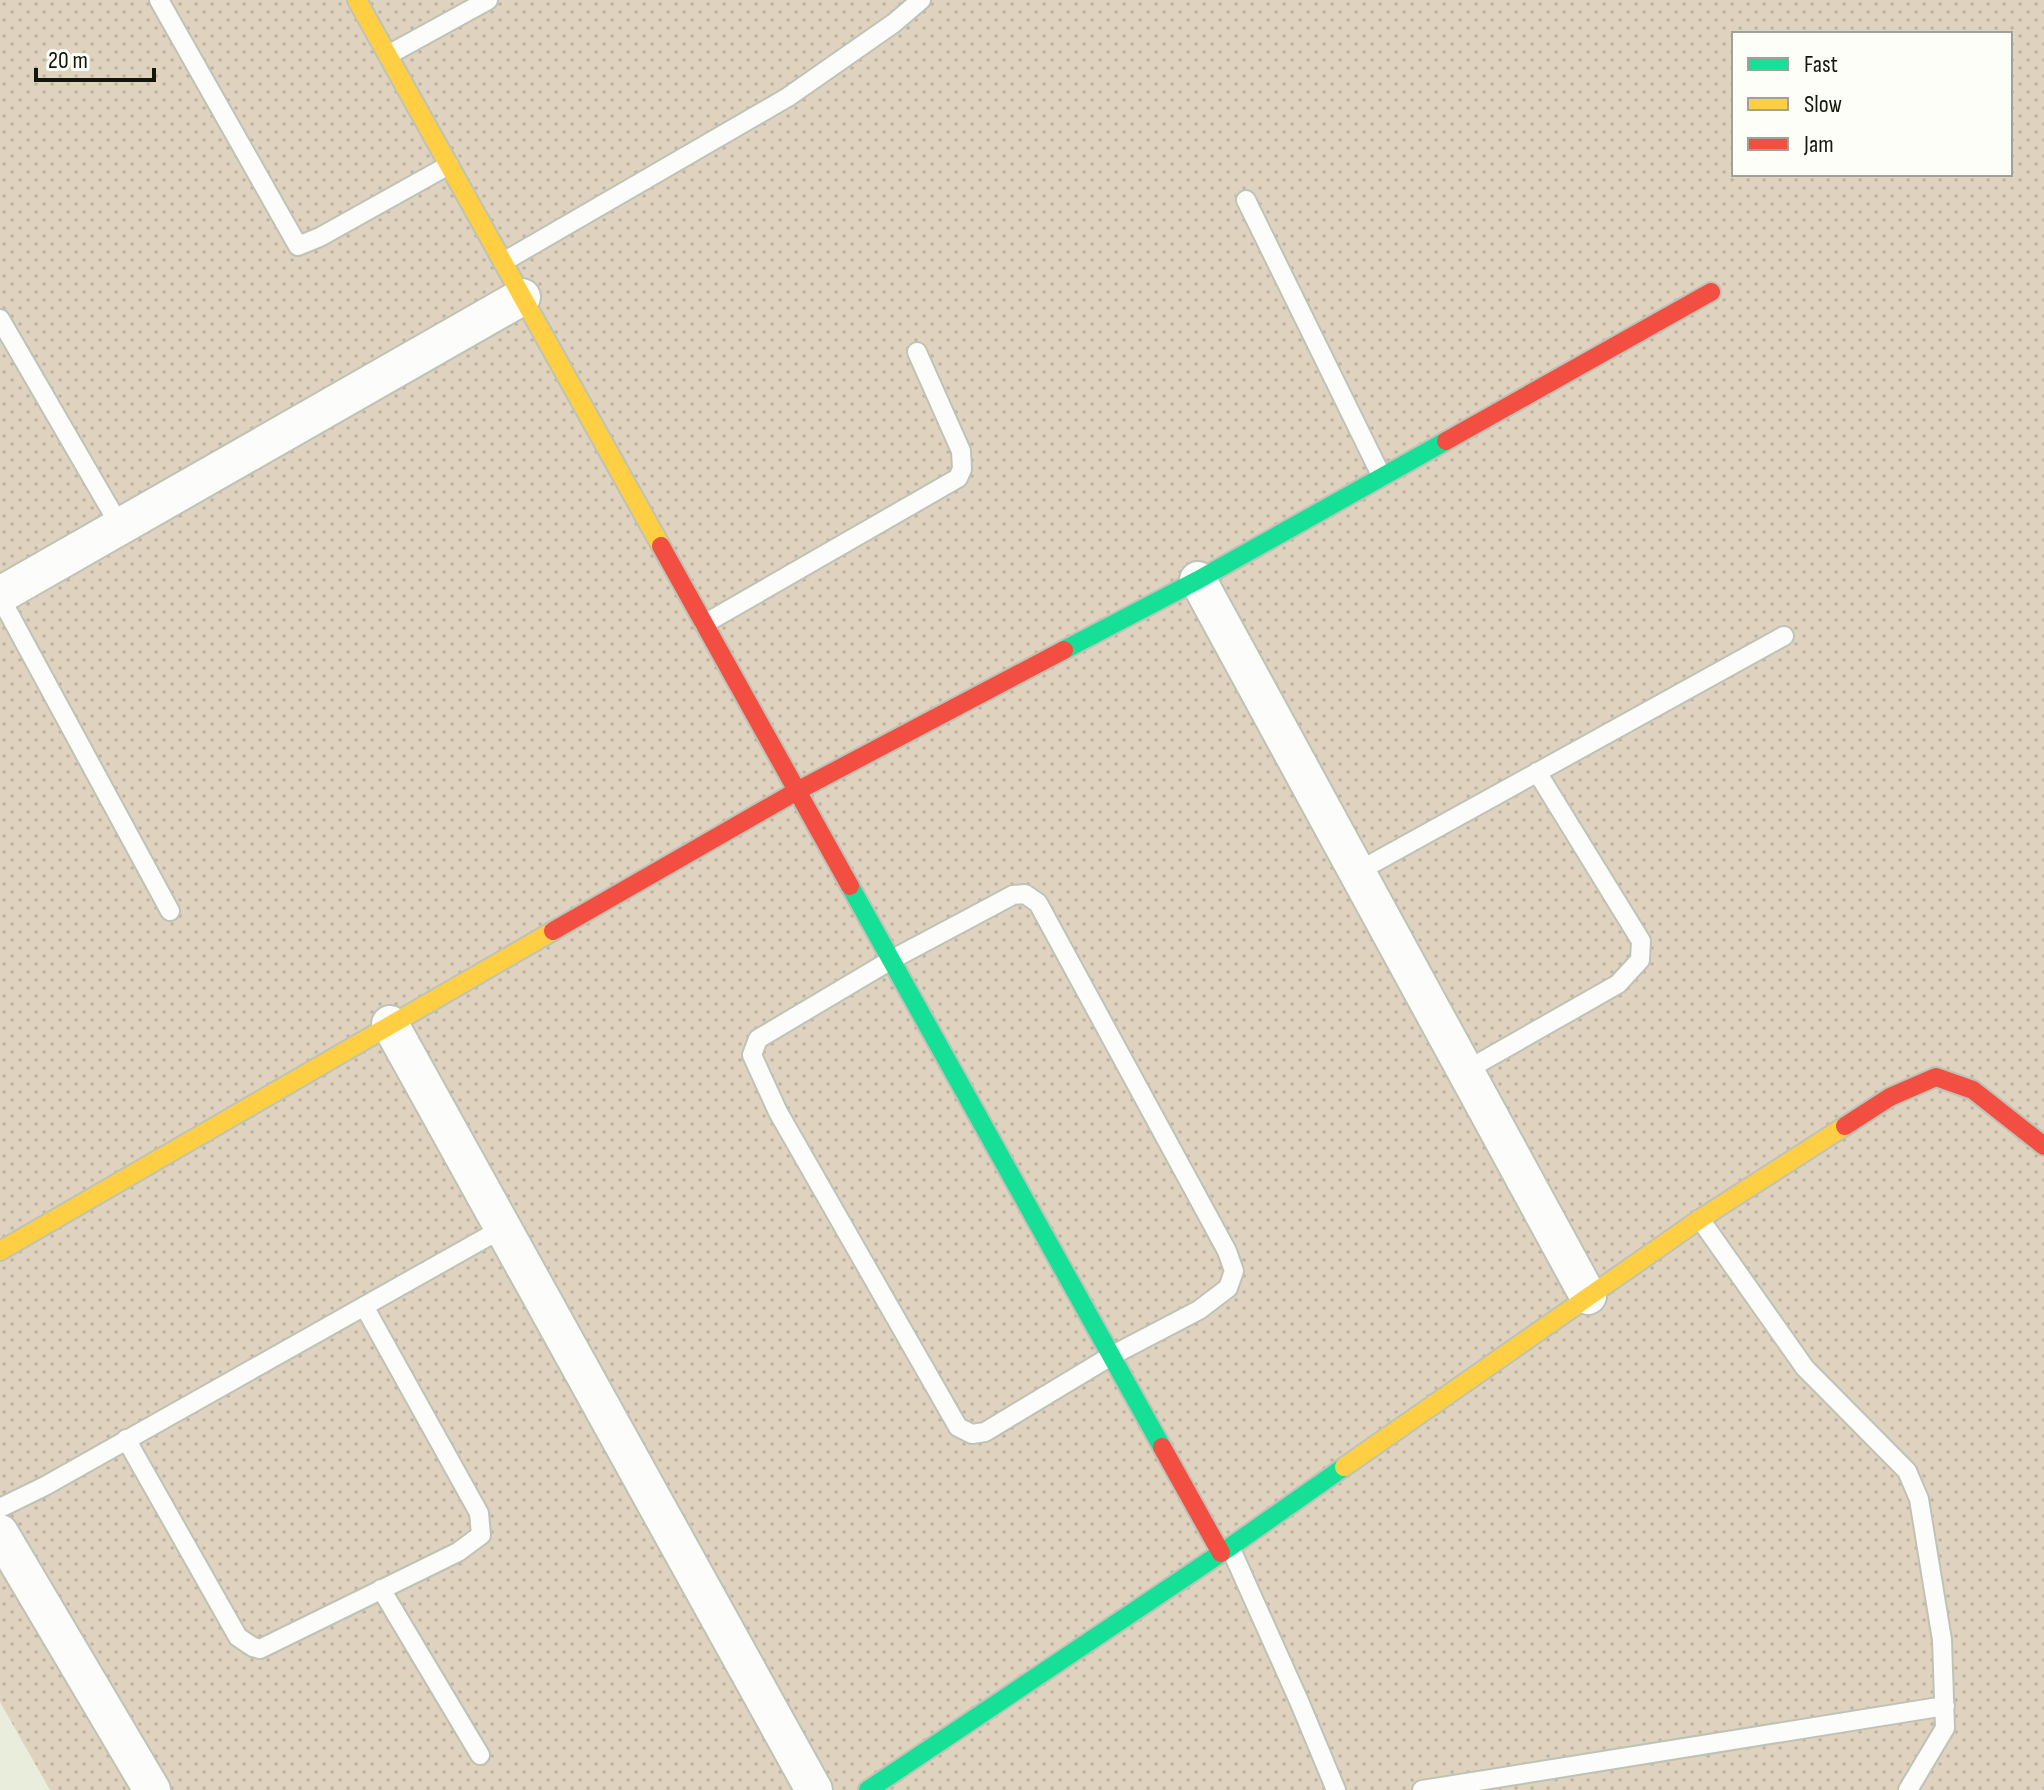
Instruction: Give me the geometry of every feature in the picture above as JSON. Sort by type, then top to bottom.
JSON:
[{"type":"street","points":[[357,0],[1111,1356],[1226,1550]]},
{"type":"street","points":[[0,1251],[797,791],[1198,580],[1711,292]]},
{"type":"street","points":[[0,596],[522,297]]},
{"type":"street","points":[[1198,580],[1588,1296]]},
{"type":"street","points":[[390,1024],[814,1790]]},
{"type":"street","points":[[868,1790],[1226,1550],[1700,1219],[1890,1097],[1936,1077],[1973,1090],[2044,1146]]},
{"type":"street","points":[[0,1533],[152,1790]]},
{"type":"lane","points":[[159,0],[298,246],[320,237],[449,165]]},
{"type":"lane","points":[[388,55],[488,0]]},
{"type":"lane","points":[[503,262],[788,97],[894,23],[921,0]]},
{"type":"lane","points":[[1246,200],[1382,477]]},
{"type":"lane","points":[[0,319],[120,526]]},
{"type":"lane","points":[[704,624],[958,478],[962,469],[961,451],[917,352]]},
{"type":"lane","points":[[0,596],[170,911]]},
{"type":"lane","points":[[1357,872],[1784,636]]},
{"type":"lane","points":[[1465,1071],[1618,984],[1640,960],[1641,941],[1537,772]]},
{"type":"lane","points":[[1025,894],[1038,903],[1227,1251],[1234,1271],[1228,1288],[1199,1310],[1111,1356],[985,1432],[972,1434],[958,1427],[778,1112],[752,1055],[758,1039],[891,960],[1013,895],[1025,894]]},
{"type":"lane","points":[[1700,1219],[1805,1368],[1907,1471],[1919,1499],[1942,1640],[1945,1728],[1908,1790]]},
{"type":"lane","points":[[0,1508],[45,1486],[503,1228]]},
{"type":"lane","points":[[126,1439],[238,1637],[253,1647],[260,1649],[458,1552],[481,1535],[479,1513],[364,1306]]},
{"type":"lane","points":[[1226,1550],[1299,1701],[1336,1790]]},
{"type":"lane","points":[[381,1589],[480,1755]]},
{"type":"lane","points":[[1422,1790],[1945,1706]]},
{"type":"shaded area","points":[[0,0],[2044,0],[2044,1790],[50,1790],[0,1702]]},
{"type":"traffic: fast","points":[[1064,650],[1198,580],[1446,441]]},
{"type":"traffic: fast","points":[[850,886],[1162,1447]]},
{"type":"traffic: fast","points":[[868,1790],[1344,1467]]},
{"type":"traffic: slow","points":[[357,0],[661,546]]},
{"type":"traffic: slow","points":[[0,1251],[553,931]]},
{"type":"traffic: slow","points":[[1344,1467],[1700,1219],[1845,1126]]},
{"type":"traffic: jam","points":[[1446,441],[1711,292]]},
{"type":"traffic: jam","points":[[661,546],[850,886]]},
{"type":"traffic: jam","points":[[553,931],[797,791],[1064,650]]},
{"type":"traffic: jam","points":[[1845,1126],[1890,1097],[1936,1077],[1973,1090],[2044,1146]]},
{"type":"traffic: jam","points":[[1162,1447],[1221,1553]]}]
